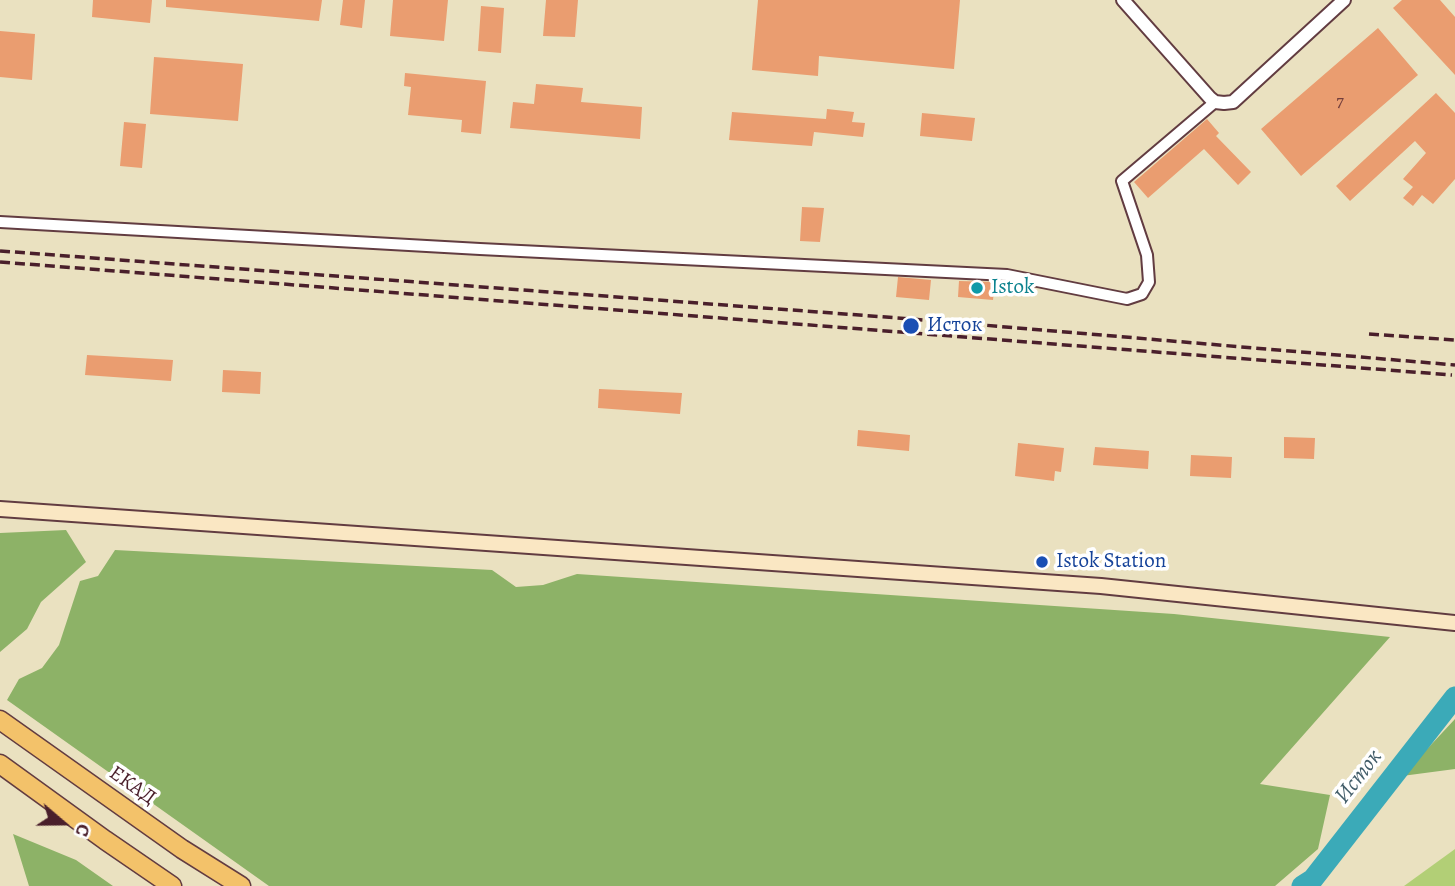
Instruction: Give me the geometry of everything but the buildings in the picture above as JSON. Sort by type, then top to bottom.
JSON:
[{"type":"highway","name":"ЕКАД","points":[[0,720],[182,849],[241,886]]},
{"type":"highway","points":[[0,764],[172,886]]},
{"type":"main road","points":[[0,509],[1112,587],[1455,622]]},
{"type":"street","points":[[1123,0],[1215,102]]},
{"type":"street","points":[[0,222],[1007,275],[1127,299],[1142,294],[1149,282],[1147,255],[1122,181],[1215,102],[1233,102],[1344,0]]},
{"type":"green space","points":[[66,530],[86,562],[41,602],[27,629],[0,652],[0,533]]},
{"type":"green space","points":[[115,550],[492,570],[516,587],[543,585],[577,574],[1174,614],[1390,637],[1260,784],[1330,795],[1318,849],[1275,886],[269,886],[7,700],[19,679],[42,668],[59,645],[80,581],[98,576]]},
{"type":"green space","points":[[1455,719],[1455,769],[1402,776]]},
{"type":"green space","points":[[13,834],[76,860],[113,886],[29,886]]},
{"type":"green space","points":[[1455,849],[1455,886],[1404,886]]},
{"type":"waterway","name":"Исток","points":[[1302,886],[1313,879],[1455,697]]},
{"type":"railway","points":[[0,251],[912,319],[1455,365]]},
{"type":"railway","points":[[0,262],[1452,375]]},
{"type":"railway","points":[[1369,334],[1455,340]]},
{"type":"place","name":"Istok","points":[[977,288]]},
{"type":"place","name":"Исток","points":[[911,326]]},
{"type":"place","name":"Istok Station","points":[[1042,562]]}]
